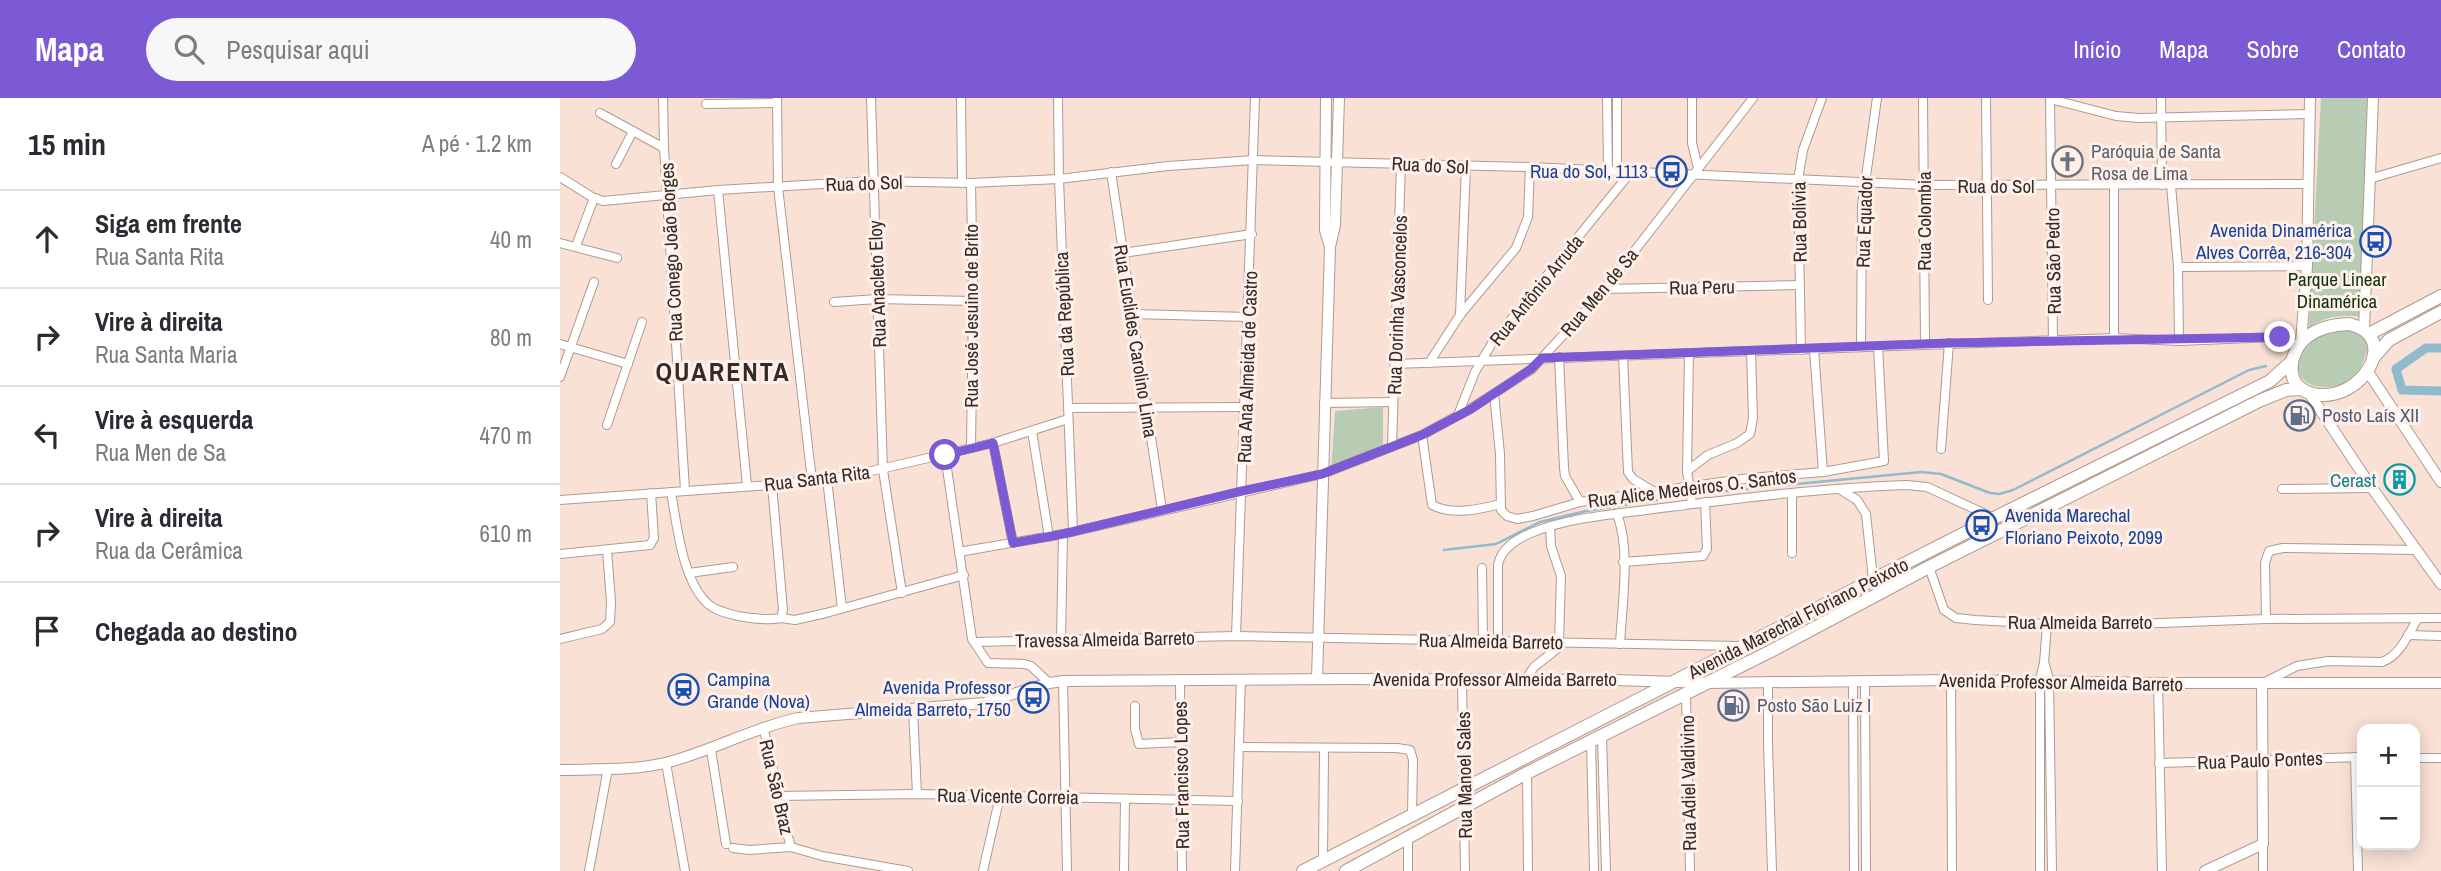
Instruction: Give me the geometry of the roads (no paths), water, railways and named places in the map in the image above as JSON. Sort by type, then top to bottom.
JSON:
[{"type":"main road","points":[[1326,98],[1325,235],[1330,247]]},
{"type":"main road","points":[[1317,679],[1324,403],[1330,247],[1335,225],[1339,98]]},
{"type":"main road","points":[[2310,98],[2307,265],[2300,344],[2291,362],[2292,376],[2306,391],[2441,584]]},
{"type":"main road","points":[[2306,391],[2318,395],[2339,393],[2355,385],[2368,372],[2373,358],[2374,349],[2366,332],[2373,98]]},
{"type":"main road","points":[[2300,344],[2319,330],[2333,325],[2348,324],[2366,332],[2441,296]]},
{"type":"main road","points":[[2373,358],[2389,341],[2441,312]]},
{"type":"main road","name":"Avenida Marechal Floriano Peixoto","points":[[1303,871],[1873,579],[2270,381],[2291,362]]},
{"type":"main road","points":[[2368,372],[2441,482]]},
{"type":"main road","name":"Avenida Marechal Floriano Peixoto","points":[[1346,871],[1527,773],[1686,695],[1929,566],[2272,395],[2286,390],[2306,391]]},
{"type":"main road","name":"Avenida Professor Almeida Barreto","points":[[560,770],[666,763],[711,750],[763,727],[798,718],[984,703],[1049,682],[1063,681],[1317,679],[1708,683],[2045,680],[2158,683],[2441,683]]},
{"type":"main road","points":[[2205,871],[2263,844],[2262,683]]},
{"type":"street","name":"Rua Conego João Borges","points":[[663,98],[685,490]]},
{"type":"street","name":"Rua Anacleto Eloy","points":[[871,98],[883,470],[901,593]]},
{"type":"street","name":"Rua José Jesuino de Brito","points":[[961,98],[973,301],[971,448]]},
{"type":"street","name":"Rua da República","points":[[1058,98],[1073,531]]},
{"type":"street","name":"Rua Ana Almeida de Castro","points":[[1236,636],[1255,98]]},
{"type":"street","points":[[1607,98],[1612,172]]},
{"type":"street","points":[[1612,172],[1617,98]]},
{"type":"street","points":[[1692,98],[1692,143],[1698,168]]},
{"type":"street","name":"Rua Men de Sa","points":[[960,552],[1063,534],[1322,474],[1422,435],[1458,415],[1531,369],[1542,358],[1605,289],[1753,98]]},
{"type":"street","name":"Rua Bolívia","points":[[1801,350],[1798,180],[1803,150],[1822,98]]},
{"type":"street","name":"Rua Equador","points":[[1861,347],[1864,183],[1877,98]]},
{"type":"street","name":"Rua Colombia","points":[[1923,98],[1926,344]]},
{"type":"street","points":[[1986,98],[1988,300]]},
{"type":"street","points":[[2050,98],[2116,116],[2162,119],[2309,114]]},
{"type":"street","name":"Rua São Pedro","points":[[2050,98],[2053,341]]},
{"type":"street","points":[[2161,98],[2166,185],[2178,267],[2179,341]]},
{"type":"street","points":[[706,104],[726,100],[777,101],[778,187],[812,481]]},
{"type":"street","points":[[600,113],[664,148]]},
{"type":"street","points":[[616,164],[633,131]]},
{"type":"street","points":[[2370,179],[2441,158]]},
{"type":"street","name":"Rua do Sol","points":[[594,198],[608,200],[718,190],[873,181],[966,183],[1059,179],[1254,160],[1530,167],[1924,186],[2307,184]]},
{"type":"street","name":"Rua Dorinha Vasconcelos","points":[[1392,447],[1401,163]]},
{"type":"street","points":[[1460,316],[1466,167]]},
{"type":"street","points":[[1429,362],[1460,316],[1516,248],[1528,217],[1530,167]]},
{"type":"street","name":"Rua Euclides Carolino Lima","points":[[1111,172],[1162,510]]},
{"type":"street","name":"Rua Antônio Arruda","points":[[1458,415],[1481,360],[1630,173]]},
{"type":"street","points":[[560,177],[594,198],[576,246]]},
{"type":"street","points":[[2114,186],[2114,338]]},
{"type":"street","points":[[718,190],[747,485]]},
{"type":"street","points":[[1123,253],[1252,233]]},
{"type":"street","points":[[560,243],[617,258]]},
{"type":"street","points":[[2178,267],[2307,265]]},
{"type":"street","points":[[560,377],[594,282]]},
{"type":"street","name":"Rua Peru","points":[[1605,289],[1800,285]]},
{"type":"street","points":[[834,302],[877,299],[973,301]]},
{"type":"street","points":[[1132,314],[1248,317]]},
{"type":"street","points":[[607,425],[642,322]]},
{"type":"street","points":[[1395,364],[2114,338],[2179,341],[2275,337],[2300,344]]},
{"type":"street","points":[[1941,449],[1949,343]]},
{"type":"street","points":[[560,344],[628,364]]},
{"type":"street","name":"Rua Alice Medeiros O. Santos","points":[[1498,641],[1498,565],[1503,551],[1518,540],[1550,527],[1617,514],[1691,494],[1884,461],[1878,346]]},
{"type":"street","points":[[1815,349],[1823,472]]},
{"type":"street","points":[[1687,471],[1707,454],[1737,443],[1750,434],[1753,418],[1751,351]]},
{"type":"street","points":[[1689,353],[1687,471],[1691,494]]},
{"type":"street","points":[[1623,356],[1628,472],[1633,479],[1651,491]]},
{"type":"street","points":[[1559,357],[1565,476],[1580,502]]},
{"type":"street","points":[[1494,394],[1502,509]]},
{"type":"street","points":[[1324,403],[1393,402]]},
{"type":"street","points":[[1069,408],[1245,407]]},
{"type":"street","name":"Rua Santa Rita","points":[[560,500],[827,479],[883,470],[945,455],[1068,419]]},
{"type":"street","points":[[1032,431],[1049,537]]},
{"type":"street","name":"Rua Alice Medeiros O. Santos","points":[[1422,435],[1432,505],[1445,509],[1502,509],[1511,518],[1524,518],[1580,502],[1651,491],[1691,494],[1705,502],[1907,485],[1927,487],[1994,518]]},
{"type":"street","points":[[993,443],[1013,543]]},
{"type":"street","points":[[945,455],[970,634],[988,663],[1031,666],[1049,682]]},
{"type":"street","points":[[827,479],[842,608]]},
{"type":"street","points":[[772,485],[782,602],[778,619]]},
{"type":"street","points":[[2282,489],[2372,488]]},
{"type":"street","points":[[1841,490],[1857,500],[1866,514],[1873,579]]},
{"type":"street","points":[[671,492],[680,543],[690,572],[699,593],[718,611],[748,618],[794,620],[964,576]]},
{"type":"street","points":[[560,554],[645,547],[653,542],[651,493]]},
{"type":"street","points":[[1792,493],[1792,553]]},
{"type":"street","points":[[1623,562],[1701,557],[1706,554],[1705,502]]},
{"type":"street","points":[[1617,514],[1623,540],[1620,644]]},
{"type":"street","points":[[1525,680],[1534,667],[1558,648],[1559,642],[1561,576],[1551,546],[1550,527]]},
{"type":"street","points":[[1061,639],[1063,534]]},
{"type":"street","points":[[2266,619],[2266,555],[2269,551],[2283,548],[2417,550]]},
{"type":"street","points":[[560,639],[607,626],[611,616],[607,550]]},
{"type":"street","name":"Rua Almeida Barreto","points":[[1929,566],[1941,605],[1949,616],[1975,621],[2082,626],[2266,619],[2441,618]]},
{"type":"street","points":[[690,572],[733,567]]},
{"type":"street","points":[[1482,568],[1483,641]]},
{"type":"street","points":[[2262,683],[2297,666],[2328,661],[2389,660],[2418,618]]},
{"type":"street","points":[[2047,625],[2044,663],[2052,871]]},
{"type":"street","points":[[2408,635],[2441,636]]},
{"type":"street","name":"Rua Almeida Barreto","points":[[1236,636],[1746,646]]},
{"type":"street","name":"Travessa Almeida Barreto","points":[[975,642],[1236,636]]},
{"type":"street","name":"Rua Francisco Lopes","points":[[1180,679],[1182,871]]},
{"type":"street","points":[[1236,871],[1241,679]]},
{"type":"street","name":"Rua Manoel Sales","points":[[1462,680],[1465,871]]},
{"type":"street","points":[[1951,680],[1952,871]]},
{"type":"street","points":[[2040,871],[2045,680]]},
{"type":"street","points":[[1063,681],[1067,871]]},
{"type":"street","points":[[1768,681],[1772,871]]},
{"type":"street","points":[[1854,871],[1859,681]]},
{"type":"street","points":[[1859,681],[1867,871]]},
{"type":"street","points":[[2158,683],[2162,871]]},
{"type":"street","name":"Rua Adiel Valdivino","points":[[1686,695],[1690,871]]},
{"type":"street","points":[[1135,706],[1136,740],[1139,744],[1182,742]]},
{"type":"street","points":[[912,709],[917,794]]},
{"type":"street","name":"Rua São Braz","points":[[763,727],[791,848]]},
{"type":"street","points":[[1594,871],[1597,738]]},
{"type":"street","points":[[1597,738],[1606,871]]},
{"type":"street","points":[[1240,747],[1410,750],[1413,760],[1412,817]]},
{"type":"street","points":[[1323,860],[1324,749]]},
{"type":"street","points":[[711,750],[729,846],[749,849],[791,848],[908,871]]},
{"type":"street","name":"Rua Paulo Pontes","points":[[2159,764],[2357,757]]},
{"type":"street","points":[[2420,758],[2441,758]]},
{"type":"street","points":[[666,763],[685,871]]},
{"type":"street","points":[[589,871],[608,768]]},
{"type":"street","points":[[1527,773],[1528,871]]},
{"type":"street","points":[[2358,871],[2359,787]]},
{"type":"street","name":"Rua Vicente Correia","points":[[778,796],[917,794],[1238,801]]},
{"type":"street","points":[[984,871],[1000,796]]},
{"type":"street","points":[[1124,871],[1125,799]]},
{"type":"street","points":[[1408,839],[1408,871]]},
{"type":"street","points":[[2263,844],[2263,871]]},
{"type":"waterway","points":[[2441,348],[2426,348],[2396,369],[2402,390],[2441,391]]},
{"type":"waterway","points":[[1694,494],[1921,472],[1941,474],[1999,494],[2013,490],[2249,370],[2266,366]]},
{"type":"waterway","points":[[1444,550],[1496,544],[1540,522],[1586,511],[1688,495]]},
{"type":"place","name":"Paróquia de Santa Rosa de Lima","points":[[2068,162]]},
{"type":"place","name":"Rua do Sol, 1113","points":[[1671,171]]},
{"type":"place","name":"Avenida Dinamérica Alves Corrêa, 216-304","points":[[2375,241]]},
{"type":"place","name":"Posto Laís XII","points":[[2299,415]]},
{"type":"place","name":"Cerast","points":[[2399,480]]},
{"type":"place","name":"Avenida Marechal Floriano Peixoto, 2099","points":[[1982,526]]},
{"type":"place","name":"Campina Grande (Nova)","points":[[684,690]]},
{"type":"place","name":"Avenida Professor Almeida Barreto, 1750","points":[[1034,698]]},
{"type":"place","name":"Posto São Luiz I","points":[[1734,705]]},
{"type":"district","name":"QUARENTA","points":[[723,372]]},
{"type":"park label","name":"Parque Linear Dinamérica","points":[[2337,290]]}]
